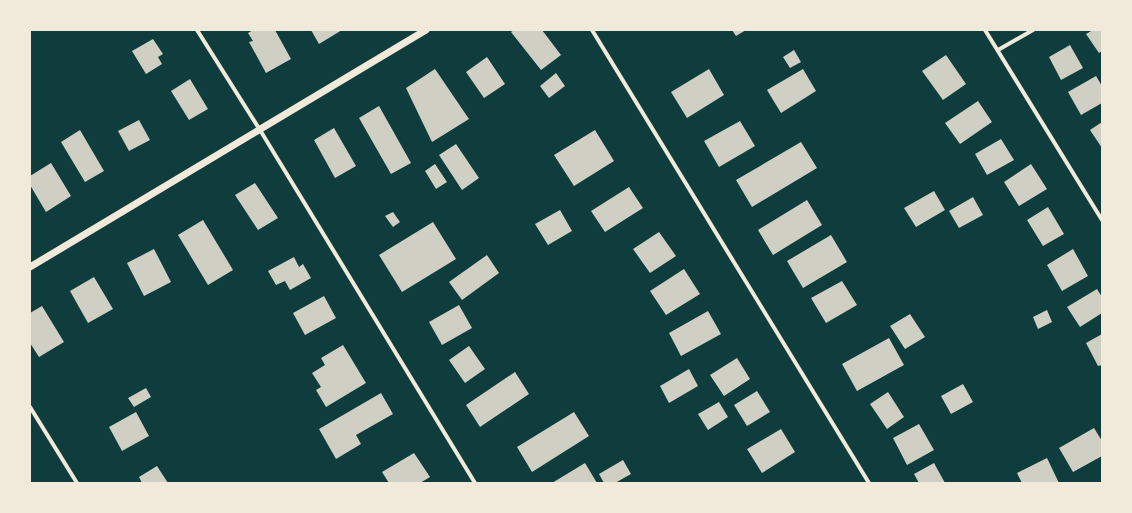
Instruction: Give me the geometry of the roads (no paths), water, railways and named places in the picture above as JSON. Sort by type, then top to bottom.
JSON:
[{"type":"street","points":[[198,30],[475,483]]},
{"type":"street","points":[[30,267],[426,30]]},
{"type":"street","points":[[592,30],[869,483]]},
{"type":"street","points":[[985,30],[1102,220]]},
{"type":"street","points":[[998,50],[1033,30]]},
{"type":"street","points":[[30,406],[77,483]]}]
